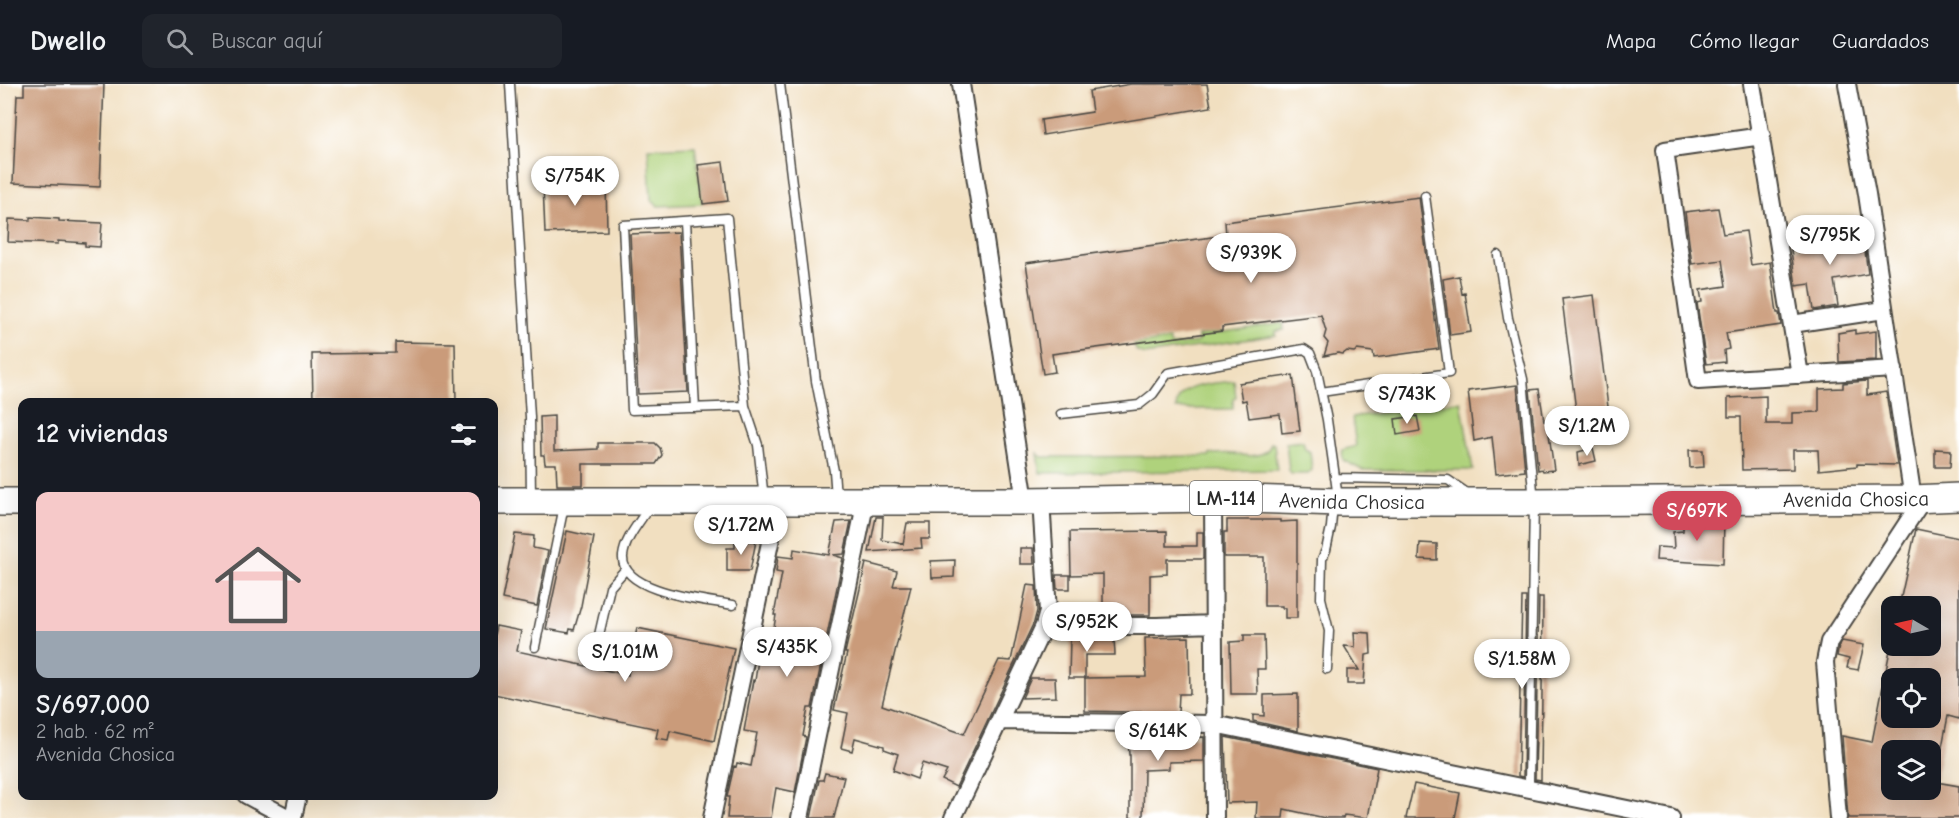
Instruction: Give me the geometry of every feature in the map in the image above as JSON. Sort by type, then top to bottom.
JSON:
[{"type":"main road","name":"Avenida Chosica","points":[[498,501],[1033,500],[1336,494],[1480,502],[1959,497]]},
{"type":"main road","points":[[0,502],[18,502]]},
{"type":"street","points":[[953,818],[1044,626],[1048,612],[1033,500],[961,84]]},
{"type":"street","points":[[1752,84],[1800,375]]},
{"type":"street","points":[[1838,818],[1825,662],[1829,642],[1918,499],[1847,84]]},
{"type":"street","points":[[1762,135],[1665,150],[1698,381],[1894,369]]},
{"type":"street","points":[[1792,324],[1884,310]]},
{"type":"street","points":[[1213,498],[1215,818]]},
{"type":"street","points":[[712,818],[772,500]]},
{"type":"street","points":[[800,818],[866,500]]},
{"type":"street","points":[[1044,626],[1157,627],[1214,624]]},
{"type":"street","points":[[999,721],[1214,724],[1671,818]]},
{"type":"street","points":[[256,800],[291,818],[296,800]]},
{"type":"lane","points":[[510,84],[529,405],[532,500]]},
{"type":"lane","points":[[780,84],[816,381],[834,471],[836,500]]},
{"type":"lane","points":[[1321,392],[1449,373],[1425,196]]},
{"type":"lane","points":[[745,406],[633,410],[623,225],[727,218],[745,406],[772,500]]},
{"type":"lane","points":[[685,220],[695,408]]},
{"type":"lane","points":[[1498,255],[1523,380],[1534,502],[1529,782]]},
{"type":"lane","points":[[1061,414],[1138,405],[1153,394],[1168,373],[1304,349],[1310,353],[1321,392],[1336,494],[1331,527],[1322,559],[1321,598],[1329,631],[1327,669]]},
{"type":"lane","points":[[535,647],[565,501]]},
{"type":"lane","points":[[653,501],[626,546],[623,554],[625,570],[649,587],[733,604]]},
{"type":"lane","points":[[599,635],[610,587],[625,570]]},
{"type":"green space","points":[[695,146],[702,204],[658,206],[651,200],[648,148]]},
{"type":"green space","points":[[1283,323],[1284,330],[1276,331],[1276,335],[1145,355],[1137,352],[1134,345],[1169,340],[1171,346],[1198,342],[1198,336]]},
{"type":"green space","points":[[1234,381],[1236,397],[1233,398],[1233,409],[1176,409],[1178,400],[1190,389],[1207,384]]},
{"type":"green space","points":[[1461,401],[1473,470],[1362,470],[1343,460],[1342,450],[1356,446],[1352,417]]},
{"type":"green space","points":[[1303,441],[1305,449],[1310,452],[1312,470],[1308,474],[1291,474],[1286,443]]},
{"type":"green space","points":[[1271,443],[1274,444],[1277,470],[1040,473],[1037,453],[1042,457],[1209,456],[1210,454],[1250,456],[1265,452]]},
{"type":"building","points":[[24,84],[104,84],[100,187],[13,183],[17,95],[24,95]]},
{"type":"building","points":[[1131,84],[1207,84],[1211,107],[1043,135],[1041,120],[1092,112],[1089,91]]},
{"type":"building","points":[[723,162],[728,201],[703,204],[698,165]]},
{"type":"building","points":[[606,182],[607,231],[545,233],[543,184]]},
{"type":"building","points":[[1419,197],[1439,349],[1374,358],[1373,352],[1357,350],[1324,356],[1328,343],[1324,338],[1326,331],[1321,315],[1222,327],[1222,331],[1052,354],[1055,372],[1043,374],[1026,263],[1226,235],[1225,222]]},
{"type":"building","points":[[1718,208],[1723,234],[1746,231],[1751,265],[1770,262],[1777,313],[1779,313],[1781,325],[1726,333],[1729,349],[1724,350],[1725,362],[1706,364],[1697,303],[1702,302],[1700,290],[1726,286],[1722,260],[1692,264],[1685,212]]},
{"type":"building","points":[[30,217],[102,223],[100,247],[85,246],[85,243],[58,241],[58,244],[8,242],[9,219],[30,220]]},
{"type":"building","points":[[1862,229],[1868,274],[1834,280],[1838,306],[1814,310],[1810,284],[1796,286],[1791,250],[1837,243],[1835,233]]},
{"type":"building","points":[[679,232],[688,392],[638,394],[630,234]]},
{"type":"building","points":[[1459,276],[1462,294],[1465,293],[1471,332],[1450,335],[1443,279]]},
{"type":"building","points":[[1594,295],[1609,415],[1577,419],[1562,299]]},
{"type":"building","points":[[1855,330],[1855,334],[1876,331],[1876,360],[1839,362],[1838,333]]},
{"type":"building","points":[[395,342],[455,343],[456,398],[313,398],[312,354],[395,353]]},
{"type":"building","points":[[1293,375],[1300,431],[1282,433],[1280,414],[1249,418],[1246,400],[1242,401],[1239,383]]},
{"type":"building","points":[[1867,381],[1867,395],[1886,392],[1897,465],[1857,464],[1857,466],[1819,470],[1818,450],[1793,450],[1793,469],[1742,470],[1741,417],[1728,417],[1728,398],[1766,396],[1766,424],[1792,424],[1792,413],[1819,412],[1819,389],[1843,388],[1843,383]]},
{"type":"building","points":[[1517,385],[1525,471],[1496,474],[1492,437],[1474,441],[1468,391]]},
{"type":"building","points":[[1539,389],[1544,421],[1547,420],[1554,470],[1538,470],[1530,390]]},
{"type":"building","points":[[554,416],[554,451],[598,449],[598,443],[655,443],[662,455],[656,464],[583,464],[583,485],[557,485],[556,464],[545,464],[544,455],[541,455],[540,417]]},
{"type":"building","points":[[1417,416],[1420,431],[1397,435],[1395,419]]},
{"type":"building","points":[[1593,448],[1596,461],[1579,465],[1578,452]]},
{"type":"building","points":[[1935,449],[1951,450],[1950,467],[1935,467]]},
{"type":"building","points":[[1689,450],[1703,450],[1704,467],[1690,468]]},
{"type":"building","points":[[1721,516],[1721,519],[1724,519],[1723,564],[1656,560],[1657,547],[1674,548],[1673,532],[1683,531],[1683,525],[1689,525],[1691,517]]},
{"type":"building","points":[[876,517],[883,517],[882,540],[903,544],[907,523],[930,523],[930,539],[921,539],[922,548],[869,552]]},
{"type":"building","points":[[1227,520],[1297,521],[1297,618],[1285,618],[1285,608],[1282,606],[1264,606],[1264,557],[1224,557],[1224,532],[1227,532]]},
{"type":"building","points":[[851,521],[844,554],[833,555],[843,558],[812,708],[808,708],[803,736],[806,737],[795,792],[776,788],[771,818],[727,818],[729,797],[727,797],[734,766],[736,767],[737,763],[751,766],[757,733],[744,731],[753,680],[755,681],[761,638],[772,640],[782,573],[776,572],[778,556],[793,558],[794,549],[829,555],[836,522]]},
{"type":"building","points":[[1916,529],[1959,538],[1959,719],[1948,716],[1941,752],[1941,740],[1881,740],[1881,800],[1941,800],[1941,783],[1959,786],[1959,818],[1848,818],[1842,736],[1872,742],[1881,696],[1881,728],[1941,728],[1941,668],[1886,668],[1889,656],[1941,656],[1941,596],[1901,596]]},
{"type":"building","points":[[567,531],[594,537],[581,606],[574,630],[570,629],[569,633],[546,629]]},
{"type":"building","points":[[1167,531],[1167,546],[1197,546],[1197,532],[1203,532],[1203,559],[1167,559],[1167,574],[1150,575],[1150,615],[1103,615],[1103,574],[1071,575],[1070,532]]},
{"type":"building","points":[[515,534],[534,536],[533,548],[548,551],[537,606],[502,599]]},
{"type":"building","points":[[735,541],[756,541],[750,571],[727,571],[727,548],[735,548]]},
{"type":"building","points":[[1420,543],[1437,544],[1437,560],[1419,559]]},
{"type":"building","points":[[1020,548],[1033,548],[1034,564],[1020,564]]},
{"type":"building","points":[[955,560],[954,577],[932,578],[931,561]]},
{"type":"building","points":[[866,563],[897,571],[893,586],[911,586],[882,705],[964,734],[999,660],[1011,661],[1027,585],[1036,586],[1037,611],[1034,622],[956,787],[942,780],[947,771],[922,763],[917,779],[893,770],[898,754],[884,749],[884,746],[855,738],[852,751],[841,748],[848,713],[834,710]]},
{"type":"building","points":[[1056,575],[1070,575],[1070,589],[1057,589]]},
{"type":"building","points":[[1522,597],[1526,597],[1523,777],[1518,776]]},
{"type":"building","points":[[1539,597],[1543,597],[1541,780],[1535,779]]},
{"type":"building","points":[[498,626],[521,631],[517,651],[628,675],[637,628],[734,648],[714,741],[670,731],[668,740],[656,738],[658,729],[498,695]]},
{"type":"building","points":[[1354,632],[1370,633],[1371,654],[1366,655],[1364,684],[1347,684],[1347,670],[1359,670],[1344,646],[1355,647]]},
{"type":"building","points":[[1244,635],[1264,635],[1265,669],[1257,669],[1258,694],[1231,694],[1230,642],[1244,641]]},
{"type":"building","points":[[1189,637],[1190,694],[1179,694],[1178,713],[1085,711],[1085,678],[1146,677],[1145,638]]},
{"type":"building","points":[[1070,638],[1114,639],[1115,655],[1085,655],[1085,678],[1069,678]]},
{"type":"building","points":[[1842,641],[1864,645],[1858,670],[1847,668],[1849,659],[1837,656]]},
{"type":"building","points":[[1031,678],[1055,678],[1056,697],[1022,698]]},
{"type":"building","points":[[1298,694],[1298,731],[1253,721],[1253,715],[1264,716],[1264,695]]},
{"type":"building","points":[[1204,737],[1204,761],[1169,762],[1169,769],[1144,770],[1143,818],[1130,818],[1128,739]]},
{"type":"building","points":[[1225,737],[1377,768],[1368,818],[1344,815],[1343,818],[1325,818],[1284,809],[1283,818],[1256,818],[1257,802],[1227,803]]},
{"type":"building","points":[[825,773],[844,777],[834,818],[811,818],[819,780],[823,780]]},
{"type":"building","points":[[1414,784],[1460,793],[1455,818],[1406,818]]}]
